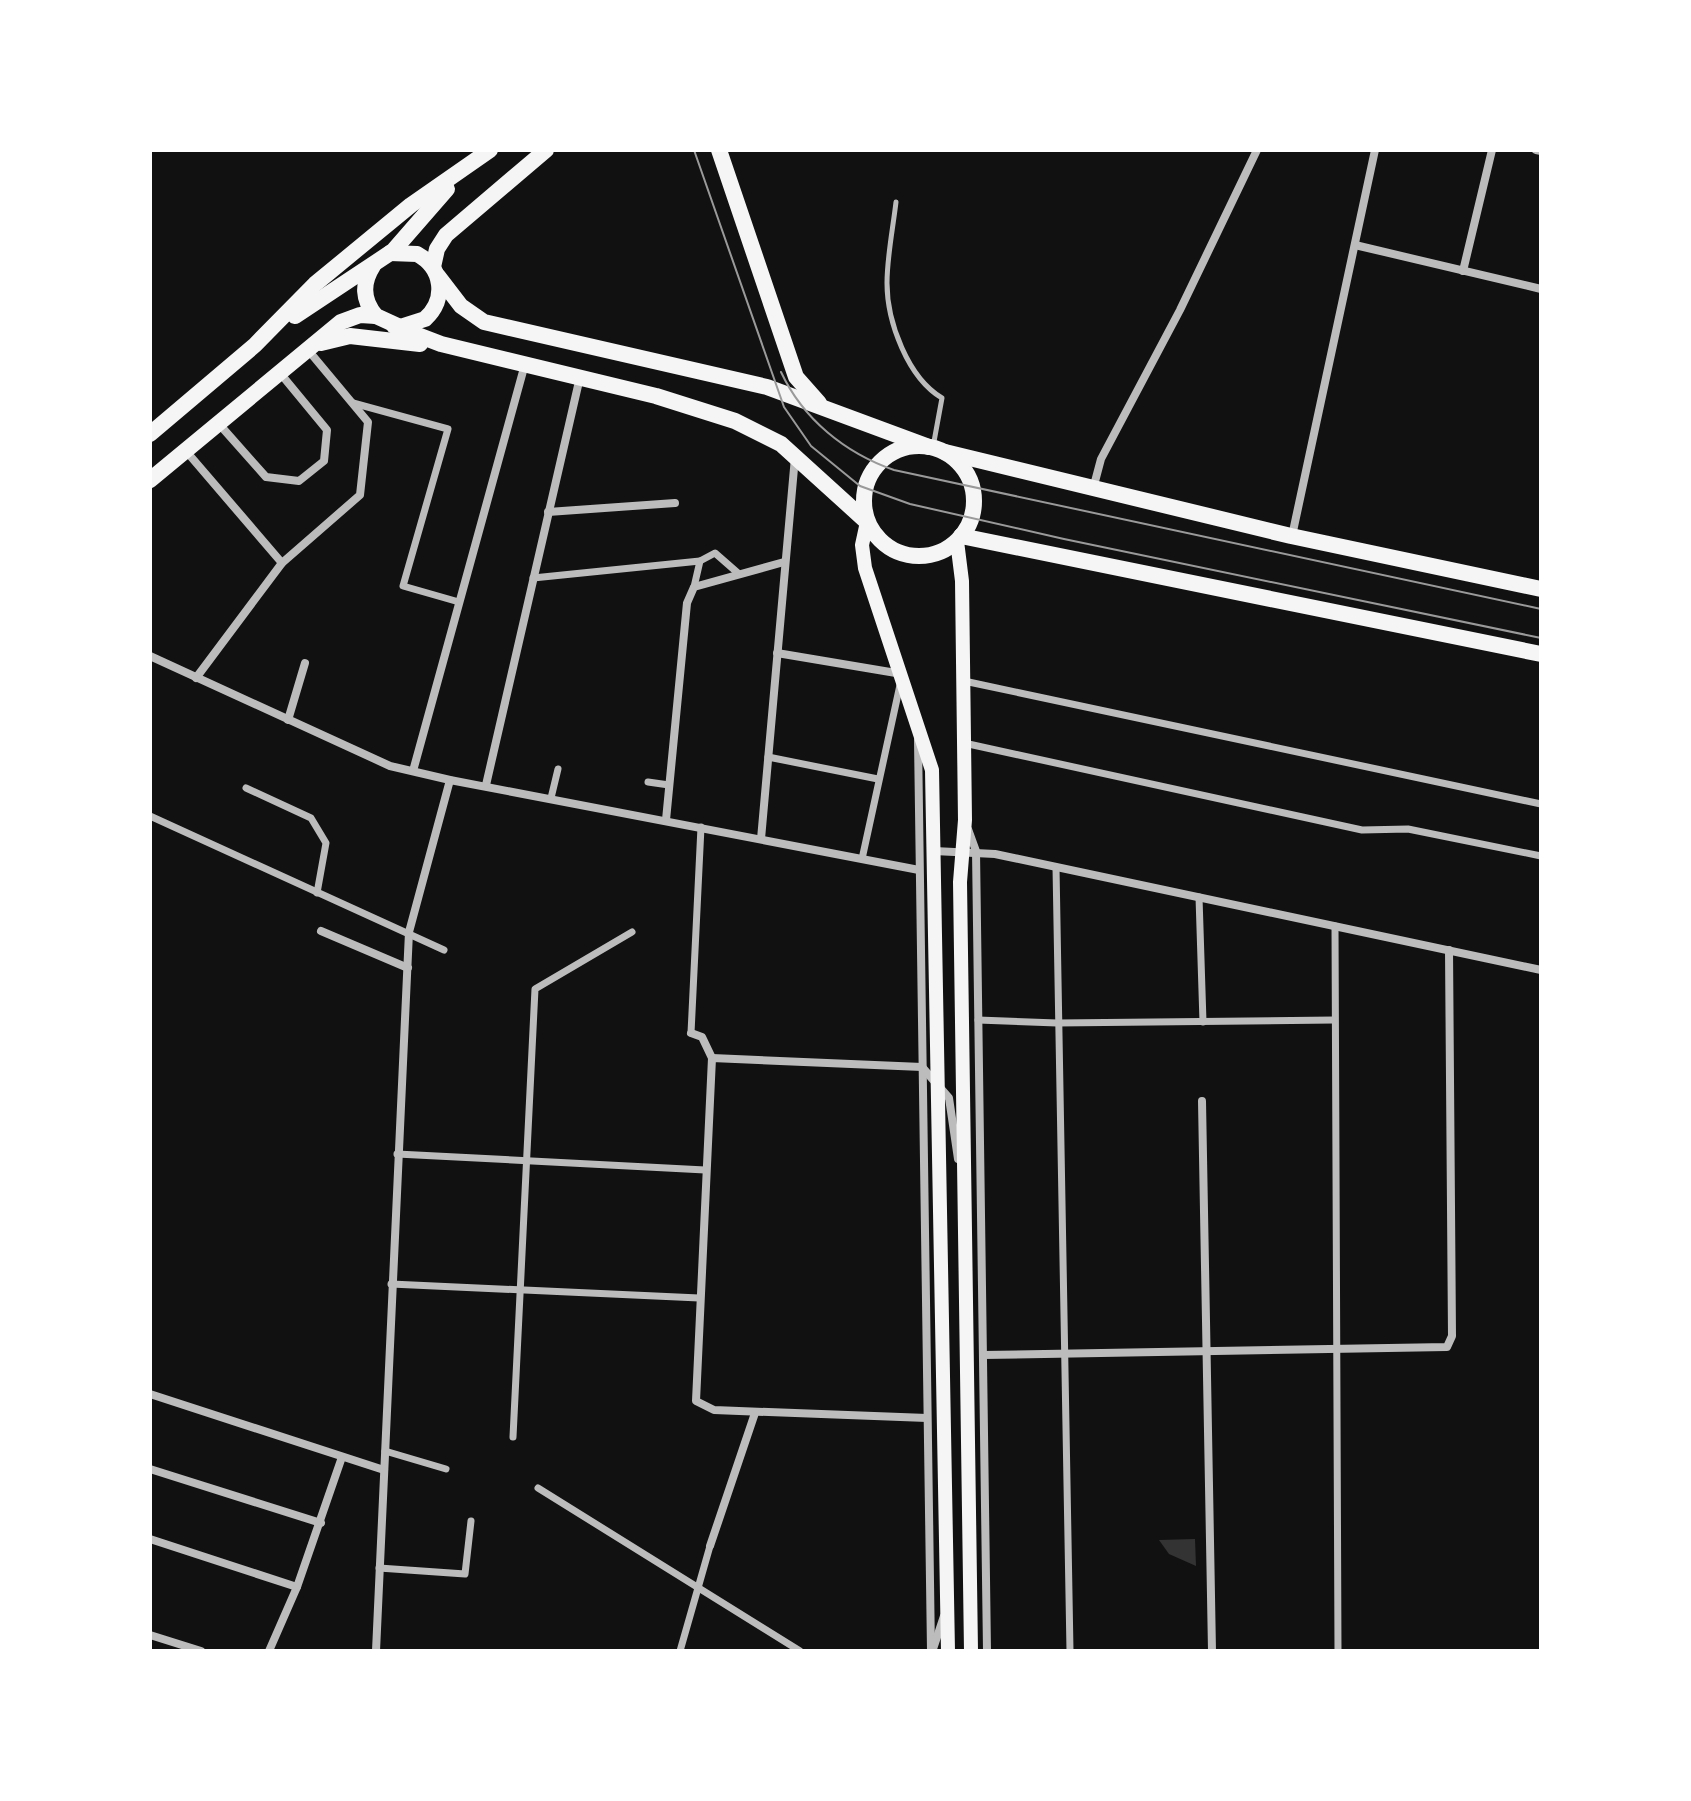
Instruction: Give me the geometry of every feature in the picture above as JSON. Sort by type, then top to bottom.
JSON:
[{"type":"main road","points":[[255,345],[390,253],[436,200],[490,150]]},
{"type":"main road","points":[[150,434],[255,345],[315,284],[387,225],[490,150]]},
{"type":"main road","points":[[394,326],[414,325],[430,314],[439,296],[435,254],[446,235],[546,150]]},
{"type":"main road","points":[[719,150],[796,377],[811,397],[835,415]]},
{"type":"main road","points":[[390,253],[411,252],[435,272],[468,313],[484,322],[767,387],[835,415],[936,449],[1093,490],[1541,589]]},
{"type":"main road","points":[[374,264],[365,281],[365,294],[376,316]]},
{"type":"main road","points":[[150,482],[348,318],[376,316],[394,326],[469,351],[656,396],[735,421],[776,440],[867,522],[879,540],[905,555],[935,554],[959,538],[971,518],[972,488],[967,473],[936,449],[907,447],[878,464],[865,488],[867,522],[862,545],[865,568],[918,719],[932,770],[948,1651]]},
{"type":"main road","points":[[308,350],[325,341],[350,336],[469,351]]},
{"type":"main road","points":[[959,538],[1541,654]]},
{"type":"main road","points":[[959,538],[965,820],[969,851],[960,882],[971,1651]]},
{"type":"street","points":[[1093,490],[1101,459],[1180,310],[1257,150]]},
{"type":"street","points":[[1291,536],[1375,150]]},
{"type":"street","points":[[1463,271],[1492,150]]},
{"type":"street","points":[[1355,245],[1541,289]]},
{"type":"street","points":[[196,678],[282,563],[360,495],[368,422],[308,350]]},
{"type":"street","points":[[413,771],[525,364]]},
{"type":"street","points":[[219,424],[266,477],[299,481],[324,461],[327,430],[280,373]]},
{"type":"street","points":[[486,785],[580,377]]},
{"type":"street","points":[[353,403],[448,429],[403,586],[459,602]]},
{"type":"street","points":[[186,451],[282,563]]},
{"type":"street","points":[[761,839],[796,456]]},
{"type":"street","points":[[548,512],[675,503]]},
{"type":"street","points":[[533,578],[700,561],[715,553],[739,574]]},
{"type":"street","points":[[666,820],[687,603],[700,561]]},
{"type":"street","points":[[694,587],[784,562]]},
{"type":"street","points":[[777,653],[902,674],[862,859]]},
{"type":"street","points":[[150,656],[390,766],[919,870]]},
{"type":"street","points":[[288,720],[305,663]]},
{"type":"street","points":[[963,680],[1541,804]]},
{"type":"street","points":[[918,719],[931,1651]]},
{"type":"street","points":[[964,743],[1362,830],[1408,829],[1541,856]]},
{"type":"street","points":[[768,757],[878,779]]},
{"type":"street","points":[[551,798],[558,769]]},
{"type":"street","points":[[376,1651],[409,932],[450,780]]},
{"type":"street","points":[[648,782],[669,785]]},
{"type":"street","points":[[246,788],[311,818],[326,843],[317,893]]},
{"type":"street","points":[[150,816],[444,950]]},
{"type":"street","points":[[701,827],[691,1033],[702,1037],[712,1058],[696,1401],[714,1410],[927,1418]]},
{"type":"street","points":[[934,851],[969,851],[1056,867],[1541,970]]},
{"type":"street","points":[[969,851],[978,1020],[987,1651]]},
{"type":"street","points":[[1056,867],[1062,1354],[1070,1651]]},
{"type":"street","points":[[1199,897],[1203,1022]]},
{"type":"street","points":[[1335,926],[1334,1350],[1338,1651]]},
{"type":"street","points":[[321,931],[408,968]]},
{"type":"street","points":[[513,1437],[535,989],[632,932]]},
{"type":"street","points":[[983,1355],[1447,1347],[1452,1336],[1449,950]]},
{"type":"street","points":[[978,1020],[1057,1023],[1334,1020]]},
{"type":"street","points":[[712,1058],[922,1067],[939,1082],[951,1105],[964,1194]]},
{"type":"street","points":[[1202,1101],[1210,1352],[1212,1651]]},
{"type":"street","points":[[397,1154],[705,1170]]},
{"type":"street","points":[[391,1284],[699,1298]]},
{"type":"street","points":[[150,1394],[384,1470]]},
{"type":"street","points":[[680,1651],[710,1546],[755,1413]]},
{"type":"street","points":[[385,1451],[446,1469]]},
{"type":"street","points":[[269,1651],[297,1587],[342,1457]]},
{"type":"street","points":[[150,1469],[321,1523]]},
{"type":"street","points":[[538,1488],[800,1651]]},
{"type":"street","points":[[379,1568],[465,1574],[471,1521]]},
{"type":"street","points":[[150,1539],[297,1587]]},
{"type":"street","points":[[931,1651],[946,1612]]},
{"type":"street","points":[[150,1635],[201,1651]]},
{"type":"lane","points":[[896,202],[886,285],[896,331],[911,367],[931,391],[942,398],[936,449]]},
{"type":"shaded area","points":[[1195,1539],[1196,1566],[1169,1554],[1159,1540]]},
{"type":"tram line","points":[[694,150],[784,407],[811,446],[860,486],[910,504],[1064,539],[1541,638]]},
{"type":"tram line","points":[[781,372],[801,405],[827,432],[859,454],[894,470],[1541,609]]}]
